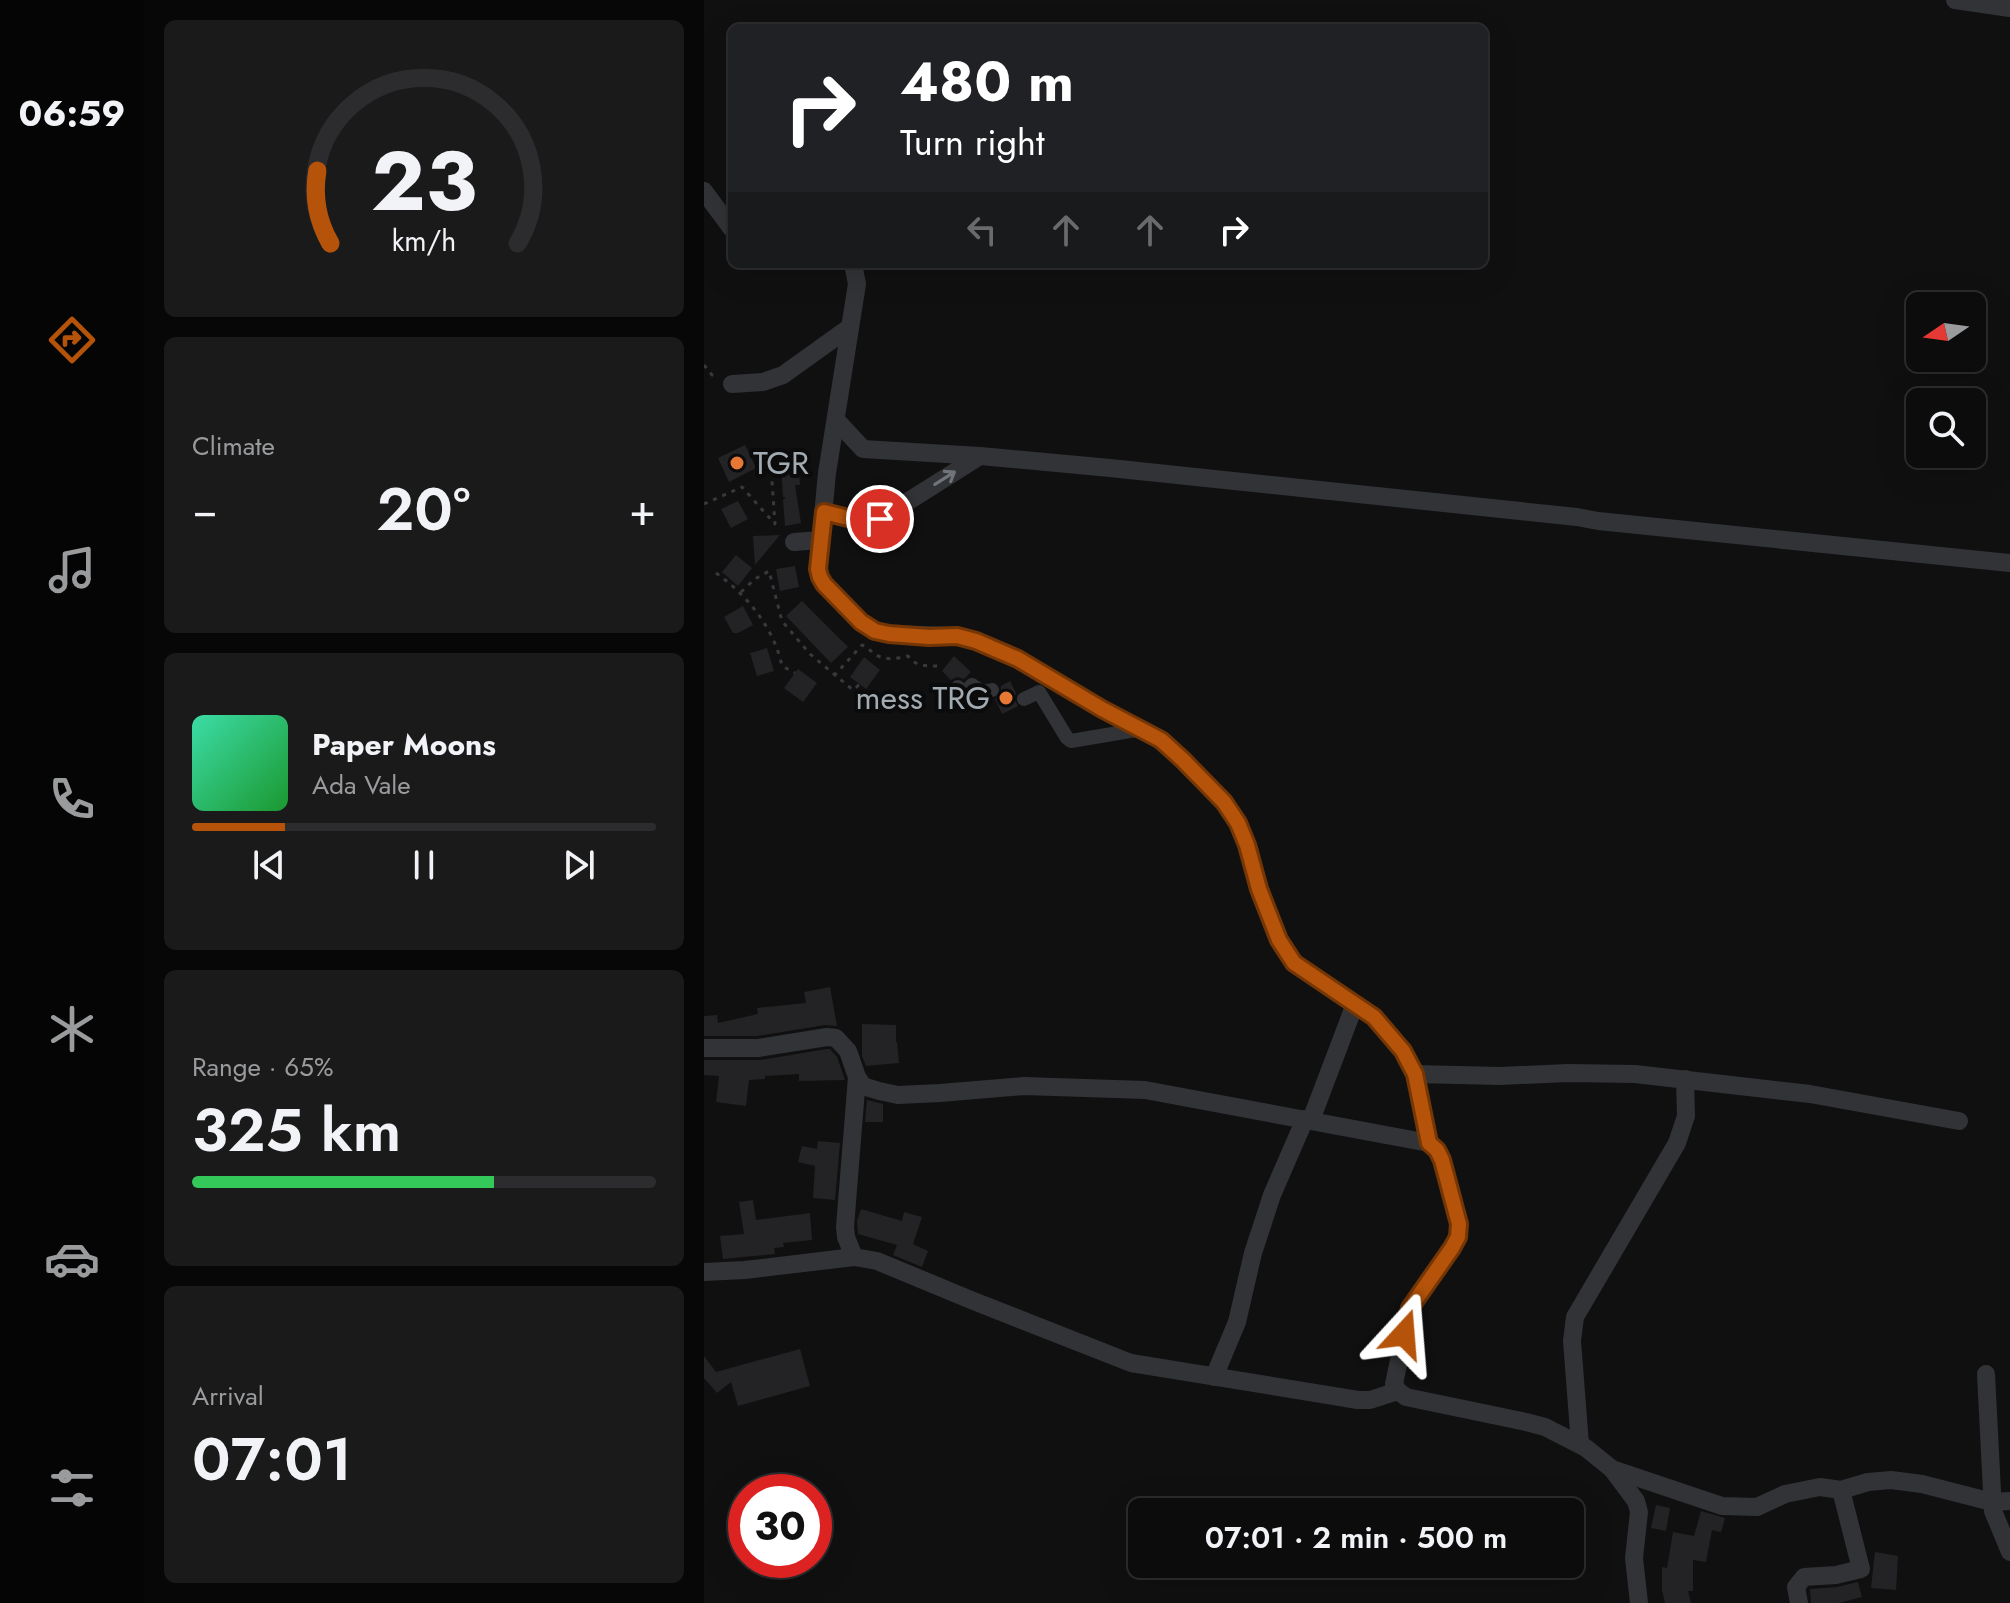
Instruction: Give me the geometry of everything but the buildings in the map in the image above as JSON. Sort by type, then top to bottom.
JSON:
[{"type":"street","points":[[1955,0],[2010,8]]},
{"type":"street","points":[[704,191],[728,224]]},
{"type":"street","points":[[854,268],[857,284],[827,473],[818,569],[824,584],[861,622],[875,631],[929,637],[957,636],[976,641],[1018,659],[1142,729],[1161,740],[1183,760],[1224,802],[1238,823],[1274,927],[1294,963],[1374,1017],[1403,1051],[1415,1074],[1429,1143]]},
{"type":"street","points":[[732,384],[763,382],[783,375],[850,327]]},
{"type":"street","points":[[836,420],[863,449],[980,456],[1355,493],[2010,563]]},
{"type":"street","points":[[824,512],[852,519],[880,519],[980,456]]},
{"type":"street","points":[[794,542],[821,540]]},
{"type":"street","points":[[958,687],[963,695],[972,685],[982,692],[992,690]]},
{"type":"street","points":[[1024,699],[1039,692],[1071,741],[1142,729]]},
{"type":"street","points":[[1214,1377],[1237,1322],[1253,1253],[1272,1195],[1308,1120],[1355,1004]]},
{"type":"street","points":[[704,1048],[758,1048],[836,1038],[848,1051],[863,1086],[898,1095],[1024,1086],[1145,1090],[1429,1143],[1442,1160],[1459,1224],[1458,1237],[1410,1308],[1394,1384],[1406,1397],[1545,1427],[1580,1444],[1612,1469],[1636,1501],[1639,1512],[1634,1558],[1639,1603]]},
{"type":"street","points":[[1415,1074],[1635,1074],[1810,1094],[1959,1121]]},
{"type":"street","points":[[854,1257],[845,1227],[857,1077]]},
{"type":"street","points":[[1580,1444],[1572,1341],[1575,1317],[1677,1143],[1686,1116],[1685,1079]]},
{"type":"street","points":[[704,1272],[854,1257],[877,1261],[1131,1363],[1358,1400],[1370,1400],[1398,1391]]},
{"type":"street","points":[[1986,1374],[2001,1501],[1993,1511],[2010,1552]]},
{"type":"street","points":[[1612,1469],[1722,1506],[1757,1507],[1785,1494],[1820,1487],[1841,1490],[1868,1482],[1891,1480],[2001,1501]]},
{"type":"street","points":[[1799,1603],[1796,1587],[1804,1577],[1836,1575],[1861,1569],[1841,1490]]},
{"type":"path","points":[[704,504],[742,487],[775,524],[771,467]]},
{"type":"path","points":[[741,592],[769,571],[782,621],[834,676],[853,690],[860,684]]},
{"type":"path","points":[[716,573],[741,592],[778,648],[782,666],[795,673]]},
{"type":"path","points":[[834,676],[862,645],[888,660],[908,656],[923,666],[939,666]]},
{"type":"place","name":"TGR","points":[[737,463]]},
{"type":"place","name":"mess TRG","points":[[1006,698]]},
{"type":"route","points":[[880,519],[852,519],[824,512],[818,569],[820,577],[850,612],[875,631],[929,637],[957,636],[976,641],[1018,659],[1161,740],[1224,802],[1238,823],[1279,940],[1294,963],[1374,1017],[1411,1063],[1429,1143],[1442,1160],[1459,1224],[1458,1237],[1452,1248],[1410,1308],[1404,1334]]}]
